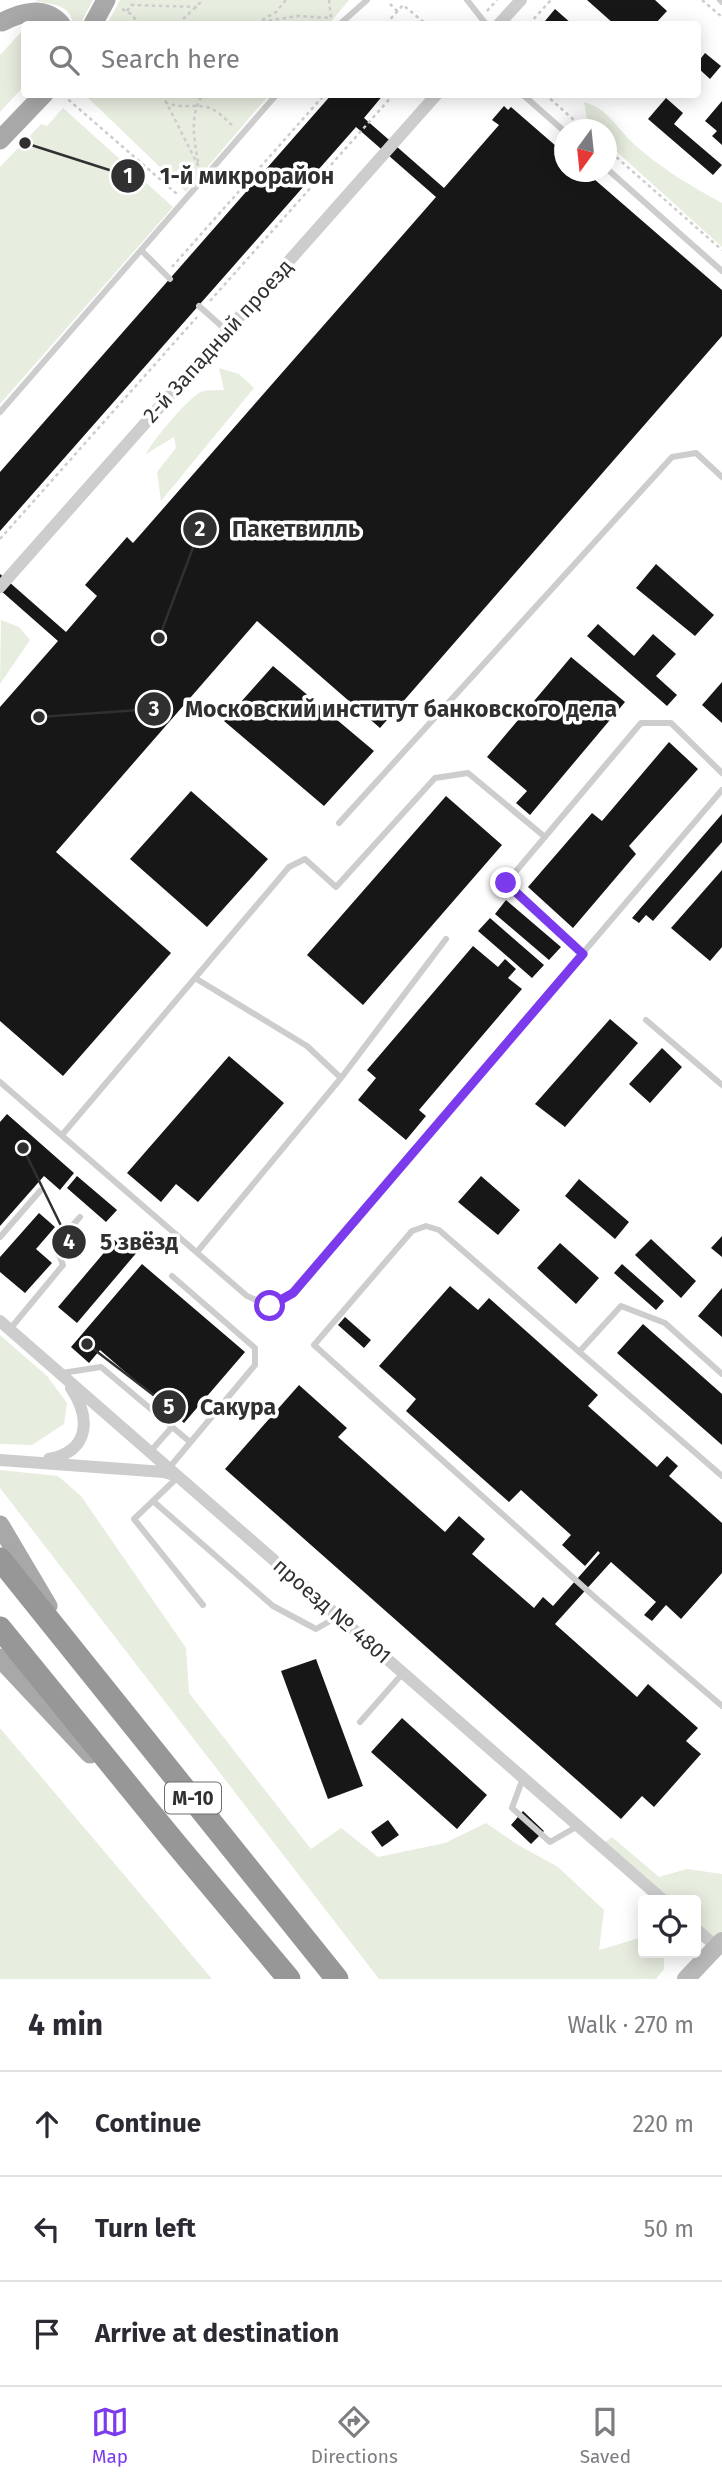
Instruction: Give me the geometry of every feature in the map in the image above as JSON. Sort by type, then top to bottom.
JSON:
[{"type":"highway","name":"М-10","points":[[0,1559],[337,1979]]},
{"type":"highway","name":"М-10","points":[[0,1628],[289,1979]]},
{"type":"main road","points":[[1,24],[22,0]]},
{"type":"main road","points":[[96,21],[114,4]]},
{"type":"main road","points":[[1,24],[23,13],[33,12],[55,17],[58,21]]},
{"type":"main road","points":[[0,140],[40,98]]},
{"type":"main road","name":"М-10","points":[[0,1525],[70,1644]]},
{"type":"main road","points":[[0,1658],[171,1838]]},
{"type":"street","points":[[502,21],[521,0]]},
{"type":"street","name":"2-й Западный проезд","points":[[0,587],[433,98]]},
{"type":"street","name":"проезд № 4801","points":[[5,1325],[657,1895]]},
{"type":"street","points":[[35,1461],[60,1457],[74,1449],[82,1439],[85,1426],[80,1402],[61,1374]]},
{"type":"street","points":[[0,1460],[173,1472]]},
{"type":"street","points":[[686,1979],[719,1944],[701,1931]]},
{"type":"lane","points":[[343,21],[367,0]]},
{"type":"lane","points":[[467,0],[484,21]]},
{"type":"lane","points":[[0,412],[274,98]]},
{"type":"lane","points":[[527,98],[554,122]]},
{"type":"lane","points":[[617,177],[722,271]]},
{"type":"lane","points":[[141,250],[168,277]]},
{"type":"lane","points":[[199,306],[227,331]]},
{"type":"lane","points":[[339,823],[672,457],[696,453],[722,477]]},
{"type":"lane","points":[[583,954],[506,883],[641,723],[671,723],[722,773]]},
{"type":"lane","points":[[62,1135],[289,867],[304,859],[336,887],[435,778],[468,773],[545,837]]},
{"type":"lane","points":[[0,1082],[247,1296],[270,1306],[293,1293],[722,790]]},
{"type":"lane","points":[[197,1252],[341,1078],[446,939]]},
{"type":"lane","points":[[195,978],[307,1046],[341,1078]]},
{"type":"lane","points":[[646,1020],[722,1084]]},
{"type":"lane","points":[[0,1237],[40,1191]]},
{"type":"lane","points":[[5,1325],[63,1265],[55,1245],[80,1217]]},
{"type":"lane","points":[[722,1476],[439,1230],[426,1226],[412,1231],[314,1345],[598,1600],[722,1706]]},
{"type":"lane","points":[[172,1276],[255,1349],[255,1365],[190,1442],[153,1501],[134,1519],[202,1605]]},
{"type":"lane","points":[[579,1352],[621,1306],[665,1323],[722,1374]]},
{"type":"lane","points":[[61,1374],[101,1367],[190,1442]]},
{"type":"lane","points":[[150,1452],[172,1427]]},
{"type":"lane","points":[[153,1501],[273,1605],[316,1629],[337,1616]]},
{"type":"lane","points":[[359,1722],[403,1673]]},
{"type":"lane","points":[[523,1777],[512,1808],[550,1842],[578,1826]]},
{"type":"path","points":[[181,21],[203,0]]},
{"type":"path","points":[[261,21],[276,12],[286,0]]},
{"type":"path","points":[[261,21],[298,16],[331,19],[330,0]]},
{"type":"path","points":[[532,21],[551,0]]},
{"type":"path","points":[[702,0],[722,18]]},
{"type":"path","points":[[114,4],[127,11],[136,21]]},
{"type":"path","points":[[127,11],[131,5],[197,7]]},
{"type":"path","points":[[390,5],[398,12]]},
{"type":"path","points":[[389,21],[404,5],[423,21]]},
{"type":"path","points":[[69,98],[184,200]]},
{"type":"path","points":[[164,98],[199,165]]},
{"type":"path","points":[[201,98],[195,107],[193,132],[202,180]]},
{"type":"path","points":[[168,277],[321,98]]},
{"type":"path","points":[[549,98],[573,119]]},
{"type":"path","points":[[165,102],[177,107],[204,106],[213,109],[242,135]]},
{"type":"path","points":[[617,157],[722,250]]},
{"type":"shaded area","points":[[93,0],[82,21],[72,21],[64,9],[35,1]]},
{"type":"shaded area","points":[[120,0],[349,0],[332,21],[109,21]]},
{"type":"shaded area","points":[[21,32],[21,89],[0,112],[0,55]]},
{"type":"shaded area","points":[[88,98],[266,98],[186,192]]},
{"type":"shaded area","points":[[584,102],[600,109],[611,119],[587,119]]},
{"type":"shaded area","points":[[63,108],[173,207],[0,404],[0,167],[41,124],[47,126]]},
{"type":"shaded area","points":[[617,126],[654,161],[722,203],[722,247],[617,152]]},
{"type":"shaded area","points":[[219,368],[239,374],[254,388],[161,501],[157,472],[176,448],[174,437],[146,454],[171,420],[195,396],[203,391],[224,390]]},
{"type":"shaded area","points":[[1,620],[19,627],[30,640],[0,684]]},
{"type":"shaded area","points":[[0,1335],[47,1376],[67,1403],[64,1424],[32,1445],[0,1444]]},
{"type":"shaded area","points":[[0,1470],[58,1476],[81,1496],[186,1648],[189,1693],[311,1849],[341,1828],[378,1857],[445,1843],[486,1823],[558,1867],[604,1910],[599,1950],[638,1938],[638,1958],[664,1958],[664,1969],[656,1979],[379,1979],[0,1488]]},
{"type":"shaded area","points":[[0,1728],[212,1979],[0,1979]]},
{"type":"shaded area","points":[[612,1837],[659,1877],[687,1869],[722,1874],[722,1932],[715,1939],[701,1935],[701,1895],[652,1895],[598,1847]]},
{"type":"building","points":[[587,0],[655,0],[667,11],[658,21],[611,21]]},
{"type":"building","points":[[555,9],[569,21],[545,21]]},
{"type":"building","points":[[705,53],[721,66],[710,79],[701,71],[701,58]]},
{"type":"building","points":[[328,98],[381,98],[364,118],[444,188],[499,125],[492,120],[504,106],[508,110],[511,107],[554,144],[554,182],[598,182],[722,290],[722,336],[380,728],[257,621],[56,852],[171,953],[63,1076],[0,1021],[0,707],[58,641],[0,590],[0,574],[66,632],[97,596],[85,585],[127,537],[133,543],[436,197],[356,127],[0,531],[0,472]]},
{"type":"building","points":[[666,98],[683,113],[674,124],[722,165],[713,175],[648,119]]},
{"type":"building","points":[[722,101],[722,145],[712,136],[717,131],[705,121]]},
{"type":"building","points":[[656,564],[714,615],[695,636],[636,588]]},
{"type":"building","points":[[598,624],[634,656],[653,634],[676,654],[656,676],[677,695],[667,706],[587,636]]},
{"type":"building","points":[[571,657],[625,702],[530,815],[516,803],[527,791],[487,757]]},
{"type":"building","points":[[273,666],[374,751],[324,806],[224,721]]},
{"type":"building","points":[[722,682],[722,723],[702,705]]},
{"type":"building","points":[[669,742],[698,769],[629,846],[636,854],[573,928],[528,887],[592,813],[602,821]]},
{"type":"building","points":[[191,791],[268,859],[207,927],[130,859]]},
{"type":"building","points":[[446,796],[502,845],[363,1005],[307,955]]},
{"type":"building","points":[[722,814],[722,842],[653,921],[646,915],[639,923],[632,918]]},
{"type":"building","points":[[722,870],[722,947],[710,961],[671,928]]},
{"type":"building","points":[[506,900],[561,947],[549,960],[495,914]]},
{"type":"building","points":[[490,918],[544,965],[532,978],[478,931]]},
{"type":"building","points":[[473,946],[498,967],[505,959],[516,969],[508,978],[522,989],[419,1110],[426,1116],[406,1140],[358,1100],[376,1078],[367,1070]]},
{"type":"building","points":[[610,1019],[638,1043],[565,1127],[535,1104]]},
{"type":"building","points":[[662,1048],[682,1067],[650,1103],[629,1084]]},
{"type":"building","points":[[229,1056],[284,1103],[198,1202],[176,1184],[161,1202],[127,1173]]},
{"type":"building","points":[[7,1114],[74,1173],[60,1190],[44,1176],[0,1226],[0,1122]]},
{"type":"building","points":[[77,1176],[117,1210],[106,1222],[67,1188]]},
{"type":"building","points":[[481,1176],[520,1210],[498,1235],[458,1202]]},
{"type":"building","points":[[579,1179],[629,1222],[615,1239],[565,1196]]},
{"type":"building","points":[[39,1213],[55,1227],[36,1249],[52,1263],[25,1293],[0,1272],[0,1257]]},
{"type":"building","points":[[119,1235],[138,1251],[77,1323],[58,1307]]},
{"type":"building","points":[[722,1236],[722,1257],[711,1248]]},
{"type":"building","points":[[651,1239],[696,1281],[681,1298],[635,1255]]},
{"type":"building","points":[[560,1243],[599,1278],[576,1304],[537,1268]]},
{"type":"building","points":[[142,1264],[245,1352],[184,1423],[100,1350],[89,1363],[71,1347]]},
{"type":"building","points":[[622,1264],[664,1301],[656,1310],[614,1273]]},
{"type":"building","points":[[450,1286],[478,1310],[489,1298],[598,1395],[588,1406],[657,1467],[667,1456],[678,1466],[669,1476],[722,1523],[722,1573],[681,1619],[666,1605],[652,1621],[644,1615],[656,1602],[611,1562],[555,1624],[637,1697],[648,1684],[698,1728],[686,1741],[701,1754],[654,1807],[642,1796],[621,1819],[225,1469],[299,1385],[347,1428],[338,1437],[445,1532],[459,1516],[485,1539],[472,1554],[534,1608],[543,1597],[553,1606],[600,1553],[598,1551],[585,1566],[562,1545],[571,1535],[521,1490],[509,1502],[406,1411],[416,1399],[379,1366]]},
{"type":"building","points":[[722,1288],[722,1337],[698,1316]]},
{"type":"building","points":[[345,1317],[371,1340],[364,1348],[338,1325]]},
{"type":"building","points":[[643,1324],[722,1394],[722,1445],[617,1353]]},
{"type":"building","points":[[316,1659],[363,1786],[328,1799],[281,1671]]},
{"type":"building","points":[[402,1718],[487,1795],[457,1829],[371,1752]]},
{"type":"building","points":[[523,1811],[544,1831],[531,1844],[511,1825]]},
{"type":"building","points":[[388,1820],[399,1835],[382,1847],[371,1832]]},
{"type":"place","name":"1-й микрорайон","points":[[25,143]]},
{"type":"place","name":"Пакетвилль","points":[[159,638]]},
{"type":"place","name":"Московский институт банковского дела","points":[[39,717]]},
{"type":"place","name":"5 звёзд","points":[[23,1148]]},
{"type":"place","name":"Сакура","points":[[87,1344]]},
{"type":"route","points":[[270,1306],[293,1293],[583,954],[506,883]]}]
